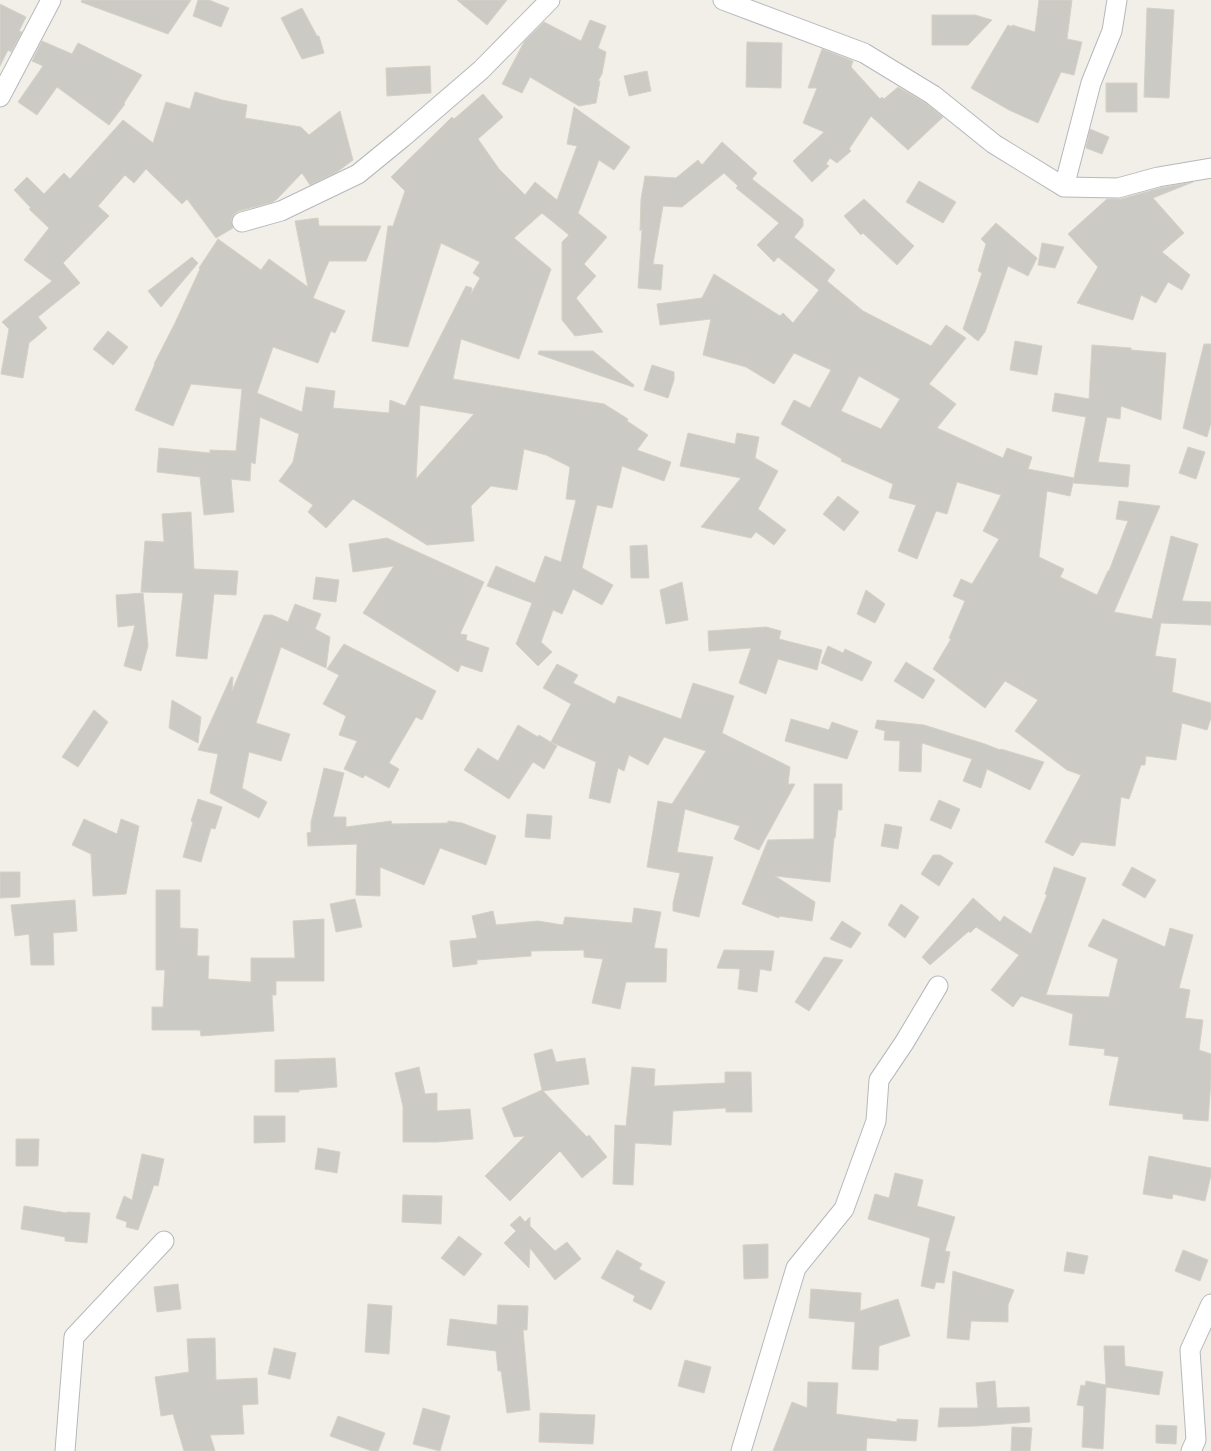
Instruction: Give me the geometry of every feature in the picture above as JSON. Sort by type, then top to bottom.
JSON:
[{"type":"street","points":[[0,97],[51,0]]},
{"type":"street","points":[[242,222],[281,211],[358,174],[481,70],[550,0]]},
{"type":"street","points":[[723,0],[864,53],[933,95],[994,144],[1064,187],[1118,188],[1158,178],[1211,168]]},
{"type":"street","points":[[1064,187],[1091,83],[1112,31],[1117,0]]},
{"type":"street","points":[[741,1451],[796,1268],[844,1209],[876,1121],[879,1080],[904,1043],[938,986]]},
{"type":"street","points":[[65,1451],[74,1337],[164,1241]]},
{"type":"street","points":[[1191,1451],[1196,1440],[1190,1350],[1211,1304]]},
{"type":"building","points":[[82,0],[191,0],[168,34],[81,2]]},
{"type":"building","points":[[198,0],[209,0],[229,8],[221,27],[193,16]]},
{"type":"building","points":[[457,0],[507,0],[487,25]]},
{"type":"building","points":[[1039,0],[1072,0],[1067,39],[1082,42],[1074,75],[1061,72],[1038,123],[1009,110],[971,88],[1008,25],[1035,32]]},
{"type":"building","points":[[0,4],[26,17],[19,31],[22,32],[11,52],[8,50],[0,66]]},
{"type":"building","points":[[302,8],[317,36],[319,36],[324,53],[302,59],[281,18]]},
{"type":"building","points":[[1147,8],[1174,10],[1169,98],[1144,97]]},
{"type":"building","points":[[932,15],[975,15],[992,20],[968,45],[932,45]]},
{"type":"building","points":[[590,20],[606,26],[598,48],[606,52],[602,74],[598,81],[600,81],[596,103],[579,106],[530,77],[522,93],[502,84],[524,42],[544,22],[581,41]]},
{"type":"building","points":[[42,41],[72,54],[78,43],[142,75],[124,103],[125,104],[109,125],[57,87],[37,115],[18,102],[43,66],[32,61]]},
{"type":"building","points":[[747,42],[782,43],[781,88],[746,87]]},
{"type":"building","points":[[822,49],[853,61],[851,67],[880,99],[882,97],[884,99],[898,87],[927,104],[943,117],[908,150],[871,116],[849,149],[851,151],[837,163],[830,158],[826,164],[829,166],[812,182],[793,161],[824,132],[803,123],[817,88],[808,88]]},
{"type":"building","points":[[430,66],[431,93],[387,96],[386,68]]},
{"type":"building","points":[[647,71],[651,91],[629,96],[624,76]]},
{"type":"building","points":[[1106,83],[1137,83],[1137,112],[1106,112]]},
{"type":"building","points":[[195,92],[222,100],[247,105],[245,118],[301,127],[309,135],[340,111],[353,160],[337,172],[310,185],[302,173],[273,202],[239,211],[234,214],[231,220],[233,228],[216,238],[187,199],[182,204],[146,169],[134,183],[125,175],[98,206],[109,216],[63,263],[80,283],[38,317],[47,328],[29,343],[23,378],[1,374],[9,329],[2,322],[52,281],[24,260],[49,228],[29,209],[31,208],[14,190],[27,177],[44,194],[64,173],[70,179],[123,120],[153,143],[166,102],[190,109]]},
{"type":"building","points":[[483,94],[503,117],[478,139],[499,169],[525,195],[535,182],[557,200],[577,146],[567,144],[574,107],[630,147],[614,170],[599,160],[578,213],[607,237],[584,264],[596,276],[576,298],[603,332],[575,336],[562,320],[562,242],[569,235],[542,213],[514,238],[551,269],[519,359],[461,339],[453,379],[604,404],[628,419],[627,421],[648,435],[637,450],[671,462],[664,481],[622,466],[612,508],[597,505],[582,568],[613,585],[602,605],[573,589],[562,614],[553,610],[541,642],[552,652],[538,666],[516,644],[532,603],[487,586],[496,566],[535,583],[545,556],[561,562],[576,500],[566,499],[570,467],[546,455],[524,449],[517,490],[491,486],[471,506],[474,541],[427,545],[353,499],[326,528],[308,512],[313,505],[279,481],[293,462],[299,434],[260,417],[255,464],[251,462],[250,481],[231,479],[234,512],[204,515],[200,477],[157,472],[159,448],[210,453],[210,450],[236,451],[242,389],[191,384],[173,426],[135,410],[154,364],[175,323],[200,269],[199,268],[218,239],[261,270],[269,259],[308,287],[295,221],[318,218],[319,226],[381,226],[366,261],[329,261],[313,298],[345,311],[335,333],[331,331],[318,363],[273,347],[257,393],[302,412],[306,387],[335,391],[333,408],[389,413],[390,400],[405,406],[466,286],[472,288],[471,294],[480,278],[473,273],[480,262],[441,243],[408,347],[372,341],[388,226],[393,226],[405,191],[391,177],[452,117],[454,119]],"holes":[[[420,405],[474,414],[416,479]]]},
{"type":"building","points":[[1090,129],[1109,137],[1102,154],[1086,148]]},
{"type":"building","points":[[722,142],[757,173],[752,179],[803,219],[803,226],[794,237],[835,270],[827,281],[863,311],[931,346],[946,325],[966,338],[929,384],[956,404],[937,428],[1003,458],[1007,448],[1032,457],[1028,469],[1074,478],[1070,496],[1047,491],[1039,557],[1064,569],[1060,577],[1097,595],[1109,571],[1128,521],[1116,519],[1119,501],[1160,506],[1114,612],[1152,619],[1171,536],[1198,544],[1182,601],[1211,602],[1211,625],[1161,623],[1155,656],[1176,659],[1172,692],[1211,703],[1211,718],[1207,730],[1182,723],[1176,760],[1146,756],[1145,765],[1141,765],[1129,799],[1121,797],[1115,846],[1081,842],[1073,856],[1045,842],[1081,775],[1067,770],[1015,731],[1038,700],[1005,681],[985,708],[933,669],[951,639],[949,638],[965,601],[953,596],[961,579],[972,584],[999,539],[983,531],[1001,495],[957,482],[947,514],[936,511],[917,559],[898,551],[916,505],[889,498],[893,484],[841,461],[842,459],[781,424],[794,400],[810,408],[831,370],[794,353],[774,384],[746,367],[703,355],[711,319],[660,325],[657,304],[702,298],[714,274],[780,316],[783,313],[793,323],[819,290],[778,257],[774,262],[757,245],[779,223],[736,188],[738,186],[724,173],[682,207],[663,206],[653,264],[663,265],[661,290],[638,288],[642,229],[640,231],[641,199],[645,176],[676,178],[698,160],[702,165]],"holes":[[[859,376],[900,399],[881,429],[841,411]]]},
{"type":"building","points":[[919,181],[956,202],[943,223],[906,202]]},
{"type":"building","points":[[1193,182],[1153,198],[1184,233],[1162,252],[1190,275],[1182,290],[1168,282],[1156,303],[1141,295],[1133,320],[1077,303],[1098,267],[1068,234],[1107,199],[1121,199],[1160,188]]},
{"type":"building","points":[[864,199],[914,246],[897,265],[863,233],[861,235],[844,216]]},
{"type":"building","points":[[996,223],[1037,258],[1028,276],[1008,266],[985,332],[978,341],[963,329],[982,273],[978,271],[986,244],[981,239]]},
{"type":"building","points":[[1042,243],[1064,247],[1055,268],[1038,265]]},
{"type":"building","points":[[192,257],[198,263],[161,307],[148,291]]},
{"type":"building","points":[[108,331],[128,347],[113,365],[93,349]]},
{"type":"building","points":[[1015,341],[1042,346],[1037,375],[1010,370]]},
{"type":"building","points":[[1204,344],[1211,344],[1211,423],[1207,437],[1183,428]]},
{"type":"building","points":[[1092,345],[1131,348],[1131,350],[1166,353],[1161,420],[1121,406],[1120,419],[1107,417],[1098,462],[1130,465],[1128,487],[1073,483],[1086,417],[1052,411],[1055,393],[1089,399]]},
{"type":"building","points":[[539,351],[593,351],[634,385],[633,387],[538,354]]},
{"type":"building","points":[[652,365],[674,372],[674,380],[668,398],[644,390]]},
{"type":"building","points":[[688,433],[735,444],[737,433],[759,437],[755,458],[778,471],[758,509],[786,530],[774,545],[756,532],[751,538],[701,527],[741,478],[680,466]]},
{"type":"building","points":[[1188,447],[1205,452],[1196,479],[1179,473]]},
{"type":"building","points":[[838,496],[859,512],[844,531],[823,514]]},
{"type":"building","points":[[191,512],[194,569],[238,571],[236,595],[214,594],[207,659],[176,656],[183,593],[141,592],[145,541],[164,542],[162,514]]},
{"type":"building","points":[[387,538],[484,582],[460,634],[467,635],[466,640],[489,648],[482,672],[461,665],[458,672],[363,613],[394,566],[353,572],[349,544]]},
{"type":"building","points":[[647,545],[649,578],[631,578],[630,546]]},
{"type":"building","points":[[316,577],[339,580],[336,602],[313,599]]},
{"type":"building","points":[[682,582],[688,620],[666,624],[660,590]]},
{"type":"building","points":[[866,590],[885,604],[875,623],[857,614]]},
{"type":"building","points":[[143,593],[148,646],[141,671],[124,666],[135,625],[118,627],[116,595]]},
{"type":"building","points":[[295,604],[321,614],[315,629],[330,637],[326,668],[281,647],[256,723],[290,734],[281,761],[249,752],[242,788],[267,802],[259,818],[210,793],[218,754],[198,750],[231,677],[233,677],[232,691],[264,615],[272,615],[288,622]]},
{"type":"building","points":[[766,627],[781,631],[779,639],[822,650],[817,670],[778,659],[766,694],[739,683],[751,648],[709,651],[708,631]]},
{"type":"building","points":[[344,644],[436,691],[422,720],[416,717],[389,763],[399,769],[389,788],[365,775],[363,778],[344,769],[357,741],[339,735],[346,716],[323,704],[339,675],[327,669]]},
{"type":"building","points":[[828,646],[843,653],[845,649],[872,662],[862,681],[821,663]]},
{"type":"building","points":[[906,662],[935,680],[923,699],[894,681]]},
{"type":"building","points":[[557,664],[578,675],[573,683],[615,704],[618,696],[681,719],[693,683],[734,696],[722,733],[790,767],[788,784],[795,784],[759,850],[734,839],[740,826],[685,809],[677,852],[713,857],[699,917],[673,911],[673,903],[680,873],[647,867],[658,801],[672,804],[706,751],[664,737],[648,765],[629,755],[624,771],[618,768],[610,803],[589,798],[596,762],[551,742],[571,704],[543,688]]},
{"type":"building","points":[[172,700],[201,717],[198,743],[169,728]]},
{"type":"building","points":[[94,710],[108,722],[78,767],[62,757]]},
{"type":"building","points":[[791,719],[829,730],[832,722],[858,731],[847,759],[785,741]]},
{"type":"building","points":[[877,720],[924,725],[1000,750],[1001,749],[1044,762],[1030,790],[987,769],[981,788],[963,781],[972,759],[922,743],[921,772],[899,771],[900,741],[884,740],[885,731],[875,728]]},
{"type":"building","points":[[518,725],[557,746],[544,769],[533,762],[509,799],[464,770],[478,748],[498,761]]},
{"type":"building","points":[[324,768],[344,773],[333,817],[346,817],[346,827],[391,821],[392,824],[448,823],[448,821],[462,823],[496,836],[486,865],[440,848],[424,885],[380,867],[380,896],[356,895],[357,844],[308,846],[307,833],[311,832],[311,822]]},
{"type":"building","points":[[814,784],[842,784],[842,810],[838,810],[830,882],[775,876],[815,902],[812,921],[779,916],[779,918],[742,904],[768,840],[814,839]]},
{"type":"building","points":[[198,799],[222,807],[215,829],[211,828],[201,862],[183,857],[193,822],[191,821]]},
{"type":"building","points":[[939,800],[960,809],[951,829],[930,820]]},
{"type":"building","points":[[527,814],[552,816],[550,839],[525,837]]},
{"type":"building","points":[[84,819],[117,834],[121,819],[139,826],[126,894],[93,896],[91,854],[72,845]]},
{"type":"building","points":[[885,824],[902,827],[898,849],[881,846]]},
{"type":"building","points":[[933,855],[940,855],[953,863],[939,886],[921,874]]},
{"type":"building","points":[[1054,867],[1086,878],[1046,995],[1109,997],[1118,959],[1088,946],[1103,919],[1165,947],[1170,928],[1193,935],[1179,988],[1190,990],[1185,1018],[1203,1020],[1199,1050],[1211,1054],[1208,1121],[1183,1119],[1183,1114],[1109,1105],[1119,1057],[1104,1055],[1105,1049],[1069,1045],[1073,1014],[1021,996],[1013,1007],[991,990],[1019,955],[976,927],[970,933],[969,931],[930,965],[922,957],[973,898],[1000,922],[1004,916],[1031,934],[1047,895],[1045,894]]},
{"type":"building","points":[[1132,867],[1156,880],[1145,898],[1122,885]]},
{"type":"building","points":[[0,872],[20,872],[20,897],[0,898]]},
{"type":"building","points":[[156,890],[180,890],[180,928],[198,929],[197,956],[209,956],[208,979],[251,982],[251,958],[295,958],[293,921],[324,919],[324,981],[276,981],[276,995],[272,995],[274,1031],[201,1036],[200,1030],[152,1030],[152,1007],[163,1007],[165,970],[156,970]]},
{"type":"building","points":[[355,899],[362,927],[336,932],[330,904]]},
{"type":"building","points":[[75,900],[77,931],[53,933],[54,965],[31,965],[29,934],[15,936],[11,905]]},
{"type":"building","points":[[901,904],[919,917],[905,938],[888,925]]},
{"type":"building","points":[[634,908],[661,912],[654,948],[667,949],[666,982],[626,982],[620,1009],[592,1003],[603,959],[584,957],[584,950],[531,951],[531,956],[477,960],[477,964],[453,967],[450,941],[477,938],[472,916],[493,911],[496,925],[538,921],[563,925],[565,917],[632,923]]},
{"type":"building","points":[[842,921],[861,933],[851,948],[830,939]]},
{"type":"building","points":[[724,950],[774,951],[771,971],[760,969],[757,992],[738,989],[740,969],[717,968]]},
{"type":"building","points":[[824,957],[843,960],[809,1011],[795,1002]]},
{"type":"building","points":[[552,1049],[556,1062],[585,1058],[589,1084],[543,1091],[587,1137],[589,1135],[607,1157],[582,1178],[560,1151],[510,1201],[485,1176],[525,1136],[514,1137],[502,1108],[542,1090],[534,1054]]},
{"type":"building","points":[[335,1058],[337,1087],[299,1090],[299,1092],[275,1092],[275,1060]]},
{"type":"building","points":[[419,1067],[425,1094],[437,1093],[437,1111],[470,1109],[473,1139],[437,1142],[403,1142],[403,1106],[395,1073]]},
{"type":"building","points":[[632,1067],[655,1069],[654,1086],[725,1083],[725,1072],[751,1072],[752,1112],[726,1112],[726,1108],[673,1111],[671,1145],[635,1143],[633,1185],[613,1184],[615,1125],[626,1126]]},
{"type":"building","points":[[254,1116],[285,1116],[285,1142],[254,1143]]},
{"type":"building","points":[[16,1139],[39,1139],[38,1166],[16,1166]]},
{"type":"building","points":[[318,1148],[340,1152],[337,1173],[315,1169]]},
{"type":"building","points":[[142,1154],[164,1159],[158,1186],[154,1185],[138,1230],[126,1227],[127,1222],[116,1218],[124,1196],[132,1200]]},
{"type":"building","points":[[1149,1156],[1211,1168],[1211,1175],[1205,1201],[1173,1194],[1172,1199],[1143,1194]]},
{"type":"building","points":[[895,1173],[923,1180],[917,1206],[955,1217],[945,1251],[950,1252],[944,1283],[936,1282],[934,1289],[921,1286],[930,1238],[868,1219],[875,1194],[889,1198]]},
{"type":"building","points":[[403,1195],[442,1196],[441,1224],[402,1222]]},
{"type":"building","points":[[24,1206],[67,1213],[90,1213],[87,1243],[65,1241],[65,1237],[21,1229]]},
{"type":"building","points":[[520,1216],[525,1222],[530,1217],[530,1226],[555,1251],[567,1242],[581,1259],[555,1280],[530,1248],[529,1268],[504,1243],[516,1231],[510,1225]]},
{"type":"building","points":[[459,1236],[482,1254],[464,1276],[441,1258]]},
{"type":"building","points":[[768,1244],[768,1278],[744,1279],[743,1245]]},
{"type":"building","points":[[617,1250],[642,1264],[639,1269],[665,1282],[651,1310],[633,1301],[635,1296],[601,1278]]},
{"type":"building","points":[[1183,1250],[1208,1260],[1200,1281],[1175,1271]]},
{"type":"building","points":[[1067,1252],[1088,1256],[1084,1274],[1064,1271]]},
{"type":"building","points":[[953,1271],[1014,1290],[1008,1305],[1008,1322],[971,1321],[969,1340],[947,1338]]},
{"type":"building","points":[[178,1284],[181,1309],[157,1312],[154,1287]]},
{"type":"building","points":[[811,1289],[861,1293],[860,1311],[898,1299],[910,1336],[879,1346],[878,1370],[852,1369],[855,1322],[809,1318]]},
{"type":"building","points":[[368,1304],[392,1306],[389,1354],[365,1352]]},
{"type":"building","points":[[498,1305],[528,1306],[527,1330],[523,1330],[530,1410],[507,1413],[501,1371],[498,1371],[496,1351],[447,1345],[450,1319],[497,1325]]},
{"type":"building","points":[[215,1338],[216,1380],[257,1378],[258,1404],[242,1405],[244,1434],[210,1435],[215,1451],[184,1451],[173,1414],[161,1416],[155,1377],[189,1372],[187,1339]]},
{"type":"building","points":[[1104,1346],[1124,1346],[1125,1366],[1163,1372],[1159,1395],[1106,1387],[1103,1449],[1082,1447],[1084,1406],[1077,1405],[1081,1385],[1085,1386],[1086,1381],[1106,1385]]},
{"type":"building","points":[[274,1348],[296,1353],[290,1379],[268,1374]]},
{"type":"building","points":[[685,1360],[711,1367],[704,1393],[678,1386]]},
{"type":"building","points":[[995,1381],[997,1408],[1029,1407],[1030,1422],[938,1427],[940,1408],[978,1408],[976,1383]]},
{"type":"building","points":[[808,1382],[838,1383],[836,1414],[897,1422],[897,1419],[918,1420],[916,1441],[867,1438],[866,1451],[773,1451],[792,1402],[807,1408]]},
{"type":"building","points":[[423,1408],[450,1416],[440,1451],[413,1444]]},
{"type":"building","points":[[540,1413],[595,1415],[593,1444],[539,1442]]},
{"type":"building","points":[[338,1416],[385,1433],[378,1451],[372,1451],[330,1436]]},
{"type":"building","points":[[1156,1425],[1177,1426],[1176,1444],[1156,1443]]},
{"type":"building","points":[[1012,1427],[1032,1428],[1030,1451],[1011,1451]]}]
